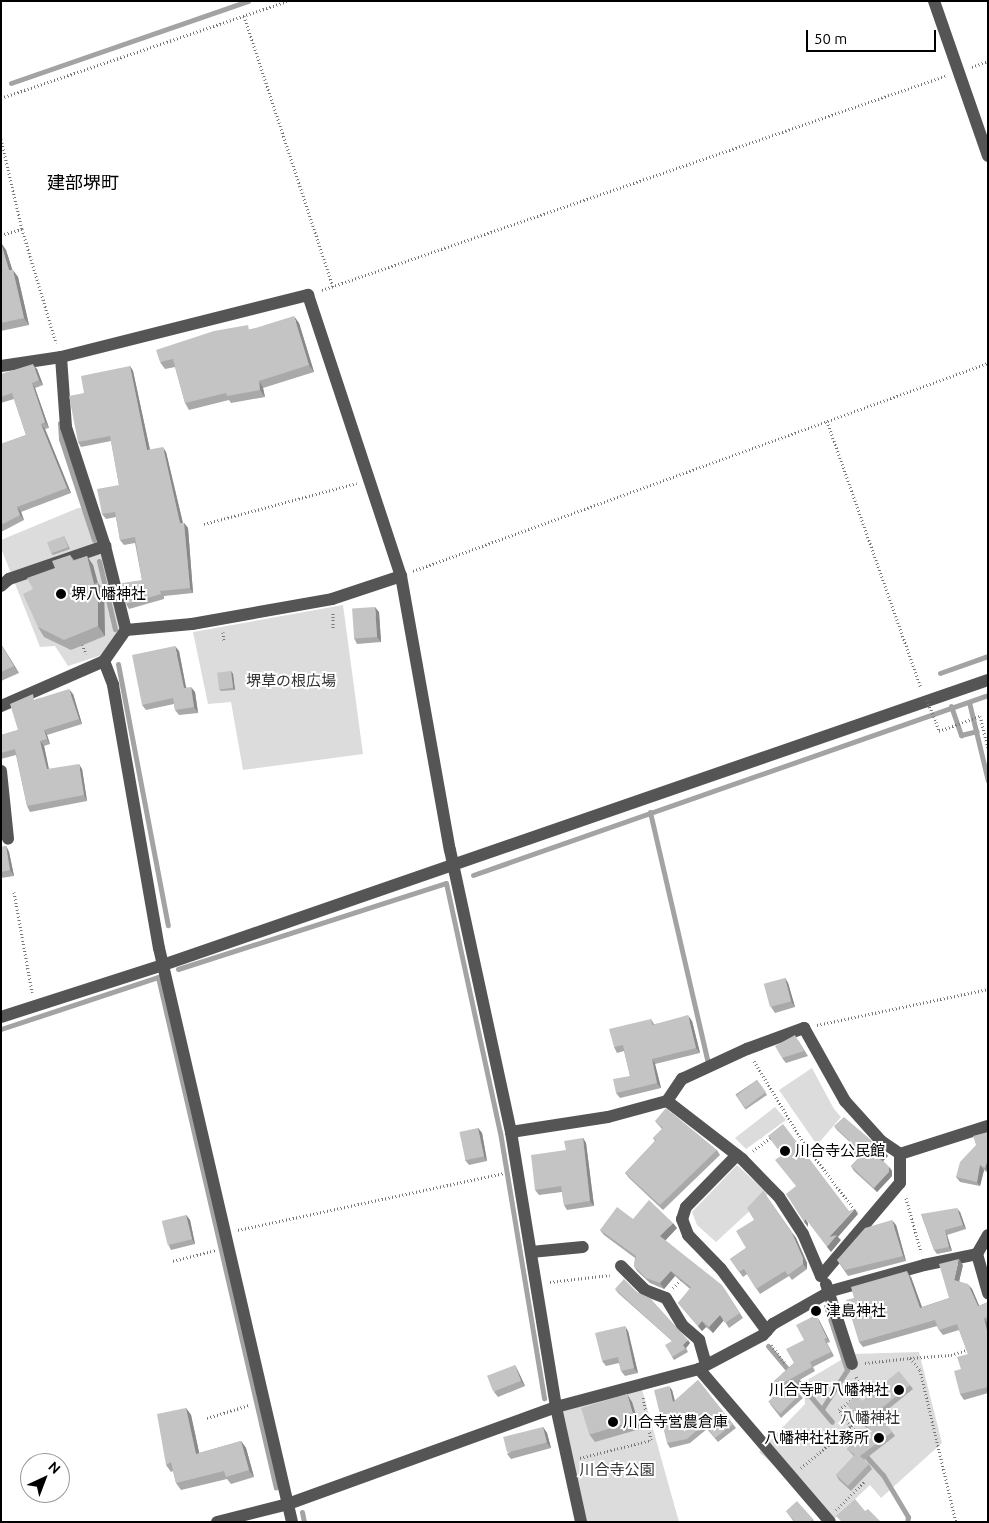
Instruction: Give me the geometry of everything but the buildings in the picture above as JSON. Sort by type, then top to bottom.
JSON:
[{"type":"street","points":[[934,1],[988,156]]},
{"type":"street","points":[[1,366],[61,358],[308,295],[401,576],[454,864],[511,1132],[556,1407],[581,1522]]},
{"type":"street","points":[[61,358],[66,427],[106,546],[126,630]]},
{"type":"street","points":[[1,586],[9,579],[106,546]]},
{"type":"street","points":[[1,706],[98,664],[126,630],[192,624],[332,600],[401,576]]},
{"type":"street","points":[[98,664],[113,685],[164,965],[292,1522]]},
{"type":"street","points":[[1,1017],[164,965],[988,680]]},
{"type":"street","points":[[1,771],[8,839]]},
{"type":"street","points":[[511,1132],[608,1117],[667,1100],[682,1079],[747,1049],[804,1028],[845,1101],[881,1141],[900,1154]]},
{"type":"street","points":[[667,1100],[740,1157],[779,1197],[804,1234],[821,1276],[831,1291],[852,1364]]},
{"type":"street","points":[[900,1154],[988,1126]]},
{"type":"street","points":[[821,1276],[900,1183],[900,1154]]},
{"type":"street","points":[[740,1157],[686,1207],[682,1219],[688,1235],[721,1269],[765,1333]]},
{"type":"street","points":[[988,1235],[977,1254],[988,1293]]},
{"type":"street","points":[[531,1252],[583,1247]]},
{"type":"street","points":[[217,1522],[288,1504],[556,1407],[641,1386],[702,1366],[765,1333],[773,1324],[831,1291],[924,1265],[977,1254]]},
{"type":"street","points":[[621,1266],[645,1290],[666,1298],[682,1325],[699,1340],[702,1366],[789,1478],[828,1520]]},
{"type":"path","points":[[1,98],[288,1]]},
{"type":"path","points":[[244,16],[333,287]]},
{"type":"path","points":[[308,295],[988,61]]},
{"type":"path","points":[[1,139],[22,229],[61,358]]},
{"type":"path","points":[[1,235],[22,229]]},
{"type":"path","points":[[401,576],[988,362]]},
{"type":"path","points":[[827,421],[921,688]]},
{"type":"path","points":[[204,524],[369,480]]},
{"type":"path","points":[[78,633],[98,664]]},
{"type":"path","points":[[927,700],[939,731],[980,716],[988,747]]},
{"type":"path","points":[[14,892],[35,1005]]},
{"type":"path","points":[[804,1028],[988,989]]},
{"type":"path","points":[[747,1049],[791,1123],[866,1225]]},
{"type":"path","points":[[784,1128],[791,1123]]},
{"type":"path","points":[[740,1157],[777,1133]]},
{"type":"path","points":[[225,1233],[493,1174]]},
{"type":"path","points":[[900,1183],[911,1210],[924,1265]]},
{"type":"path","points":[[173,1260],[229,1247]]},
{"type":"path","points":[[666,1298],[684,1275]]},
{"type":"path","points":[[536,1283],[609,1276]]},
{"type":"path","points":[[765,1333],[786,1364]]},
{"type":"path","points":[[862,1390],[852,1364],[950,1355],[978,1346]]},
{"type":"path","points":[[910,1358],[920,1370],[956,1522]]},
{"type":"path","points":[[568,1461],[651,1440],[641,1386]]},
{"type":"path","points":[[866,1430],[859,1436],[839,1410],[868,1386],[878,1400]]},
{"type":"path","points":[[206,1418],[250,1407],[248,1399]]},
{"type":"path","points":[[874,1425],[889,1413],[884,1406]]},
{"type":"path","points":[[789,1478],[851,1426]]},
{"type":"path","points":[[828,1520],[865,1481]]},
{"type":"green space","points":[[78,508],[90,508],[121,629],[102,655],[68,666],[55,646],[40,647],[1,548],[1,540]]},
{"type":"green space","name":"堺草の根広場","points":[[343,605],[363,754],[243,770],[231,702],[208,704],[193,632]]},
{"type":"green space","points":[[812,1068],[834,1109],[841,1117],[817,1145],[779,1090]]},
{"type":"green space","points":[[775,1107],[786,1120],[746,1149],[735,1138]]},
{"type":"green space","points":[[737,1165],[768,1194],[716,1242],[697,1225],[692,1212]]},
{"type":"green space","name":"八幡神社","points":[[919,1352],[942,1443],[881,1498],[870,1485],[831,1522],[789,1478],[759,1452],[805,1404],[804,1382],[851,1354]]},
{"type":"green space","name":"川合寺公園","points":[[641,1386],[679,1522],[581,1522],[557,1407]]},
{"type":"waterway","points":[[11,83],[248,1]]},
{"type":"waterway","points":[[60,423],[61,439],[94,540]]},
{"type":"waterway","points":[[99,561],[115,629]]},
{"type":"waterway","points":[[940,673],[988,656]]},
{"type":"waterway","points":[[118,664],[168,925]]},
{"type":"waterway","points":[[473,875],[988,695]]},
{"type":"waterway","points":[[969,702],[988,781]]},
{"type":"waterway","points":[[951,706],[961,735],[977,731]]},
{"type":"waterway","points":[[650,812],[708,1063]]},
{"type":"waterway","points":[[178,969],[446,883],[500,1132],[544,1398]]},
{"type":"waterway","points":[[1,1029],[158,977],[276,1488]]},
{"type":"waterway","points":[[822,1409],[847,1370],[826,1306]]},
{"type":"waterway","points":[[768,1346],[832,1422]]},
{"type":"waterway","points":[[864,1454],[883,1475],[908,1517],[907,1522]]},
{"type":"waterway","points":[[302,1512],[304,1522]]},
{"type":"place","name":"堺八幡神社","points":[[61,594]]},
{"type":"place","name":"川合寺公民館","points":[[785,1151]]},
{"type":"place","name":"津島神社","points":[[816,1311]]},
{"type":"place","name":"川合寺町八幡神社","points":[[899,1390]]},
{"type":"place","name":"川合寺営農倉庫","points":[[613,1422]]},
{"type":"place","name":"八幡神社社務所","points":[[879,1438]]},
{"type":"district","name":"建部堺町","points":[[83,182]]}]
